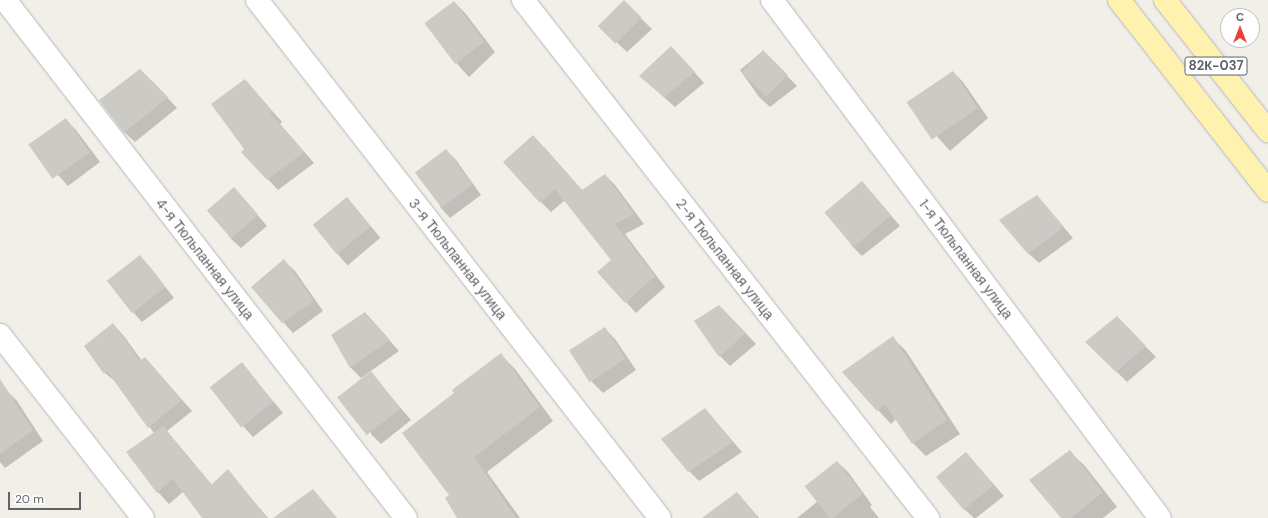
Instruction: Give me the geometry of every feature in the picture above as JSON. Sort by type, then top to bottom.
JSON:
[{"type":"main road","points":[[1119,0],[1268,191]]},
{"type":"main road","name":"82К-037","points":[[1165,0],[1268,131]]},
{"type":"street","name":"4-я Тюльпанная улица","points":[[5,0],[406,518]]},
{"type":"street","name":"3-я Тюльпанная улица","points":[[257,0],[660,518]]},
{"type":"street","name":"2-я Тюльпанная улица","points":[[523,0],[928,518]]},
{"type":"street","name":"1-я Тюльпанная улица","points":[[772,0],[1160,518]]},
{"type":"street","points":[[0,335],[143,518]]},
{"type":"building","points":[[624,0],[642,18],[616,44],[598,26]]},
{"type":"building","points":[[454,1],[485,42],[455,64],[424,23]]},
{"type":"building","points":[[671,46],[695,72],[664,97],[639,76]]},
{"type":"building","points":[[763,50],[788,75],[766,97],[741,72]]},
{"type":"building","points":[[140,69],[168,97],[124,133],[99,100]]},
{"type":"building","points":[[953,71],[978,108],[932,140],[907,102]]},
{"type":"building","points":[[245,79],[273,112],[270,113],[304,152],[267,180],[241,152],[244,149],[211,104]]},
{"type":"building","points":[[66,118],[90,152],[52,179],[28,144]]},
{"type":"building","points":[[533,135],[582,190],[605,174],[634,214],[615,224],[655,276],[625,303],[597,272],[611,260],[555,189],[540,203],[503,162]]},
{"type":"building","points":[[446,149],[472,184],[441,208],[415,172]]},
{"type":"building","points":[[862,181],[891,215],[853,247],[824,212]]},
{"type":"building","points":[[234,187],[258,215],[231,239],[207,211]]},
{"type":"building","points":[[1037,195],[1064,227],[1028,254],[999,220]]},
{"type":"building","points":[[347,197],[371,227],[337,254],[313,225]]},
{"type":"building","points":[[140,255],[165,287],[132,313],[107,281]]},
{"type":"building","points":[[284,259],[314,301],[282,323],[251,287]]},
{"type":"building","points":[[719,305],[746,333],[719,357],[694,321]]},
{"type":"building","points":[[365,312],[390,340],[350,368],[331,335]]},
{"type":"building","points":[[1117,316],[1146,346],[1116,372],[1085,342]]},
{"type":"building","points":[[113,323],[140,361],[145,357],[182,400],[148,428],[107,371],[104,374],[84,346]]},
{"type":"building","points":[[605,327],[626,359],[590,382],[569,350]]},
{"type":"building","points":[[893,336],[947,420],[912,444],[885,404],[877,411],[842,372]]},
{"type":"building","points":[[501,353],[540,407],[474,457],[516,518],[457,518],[445,498],[449,495],[402,433],[454,393],[452,390]]},
{"type":"building","points":[[242,362],[273,402],[241,427],[210,387]]},
{"type":"building","points":[[371,371],[401,409],[367,435],[337,397]]},
{"type":"building","points":[[0,379],[33,430],[0,454]]},
{"type":"building","points":[[705,408],[733,442],[688,472],[661,439]]},
{"type":"building","points":[[163,426],[211,485],[228,469],[267,518],[202,518],[173,479],[157,493],[126,452]]},
{"type":"building","points":[[1070,450],[1103,492],[1071,518],[1061,518],[1029,480]]},
{"type":"building","points":[[966,452],[994,485],[964,510],[936,477]]},
{"type":"building","points":[[837,461],[863,494],[832,518],[830,518],[805,486]]},
{"type":"building","points":[[313,489],[337,518],[273,518]]},
{"type":"building","points":[[737,492],[759,518],[702,518]]}]
